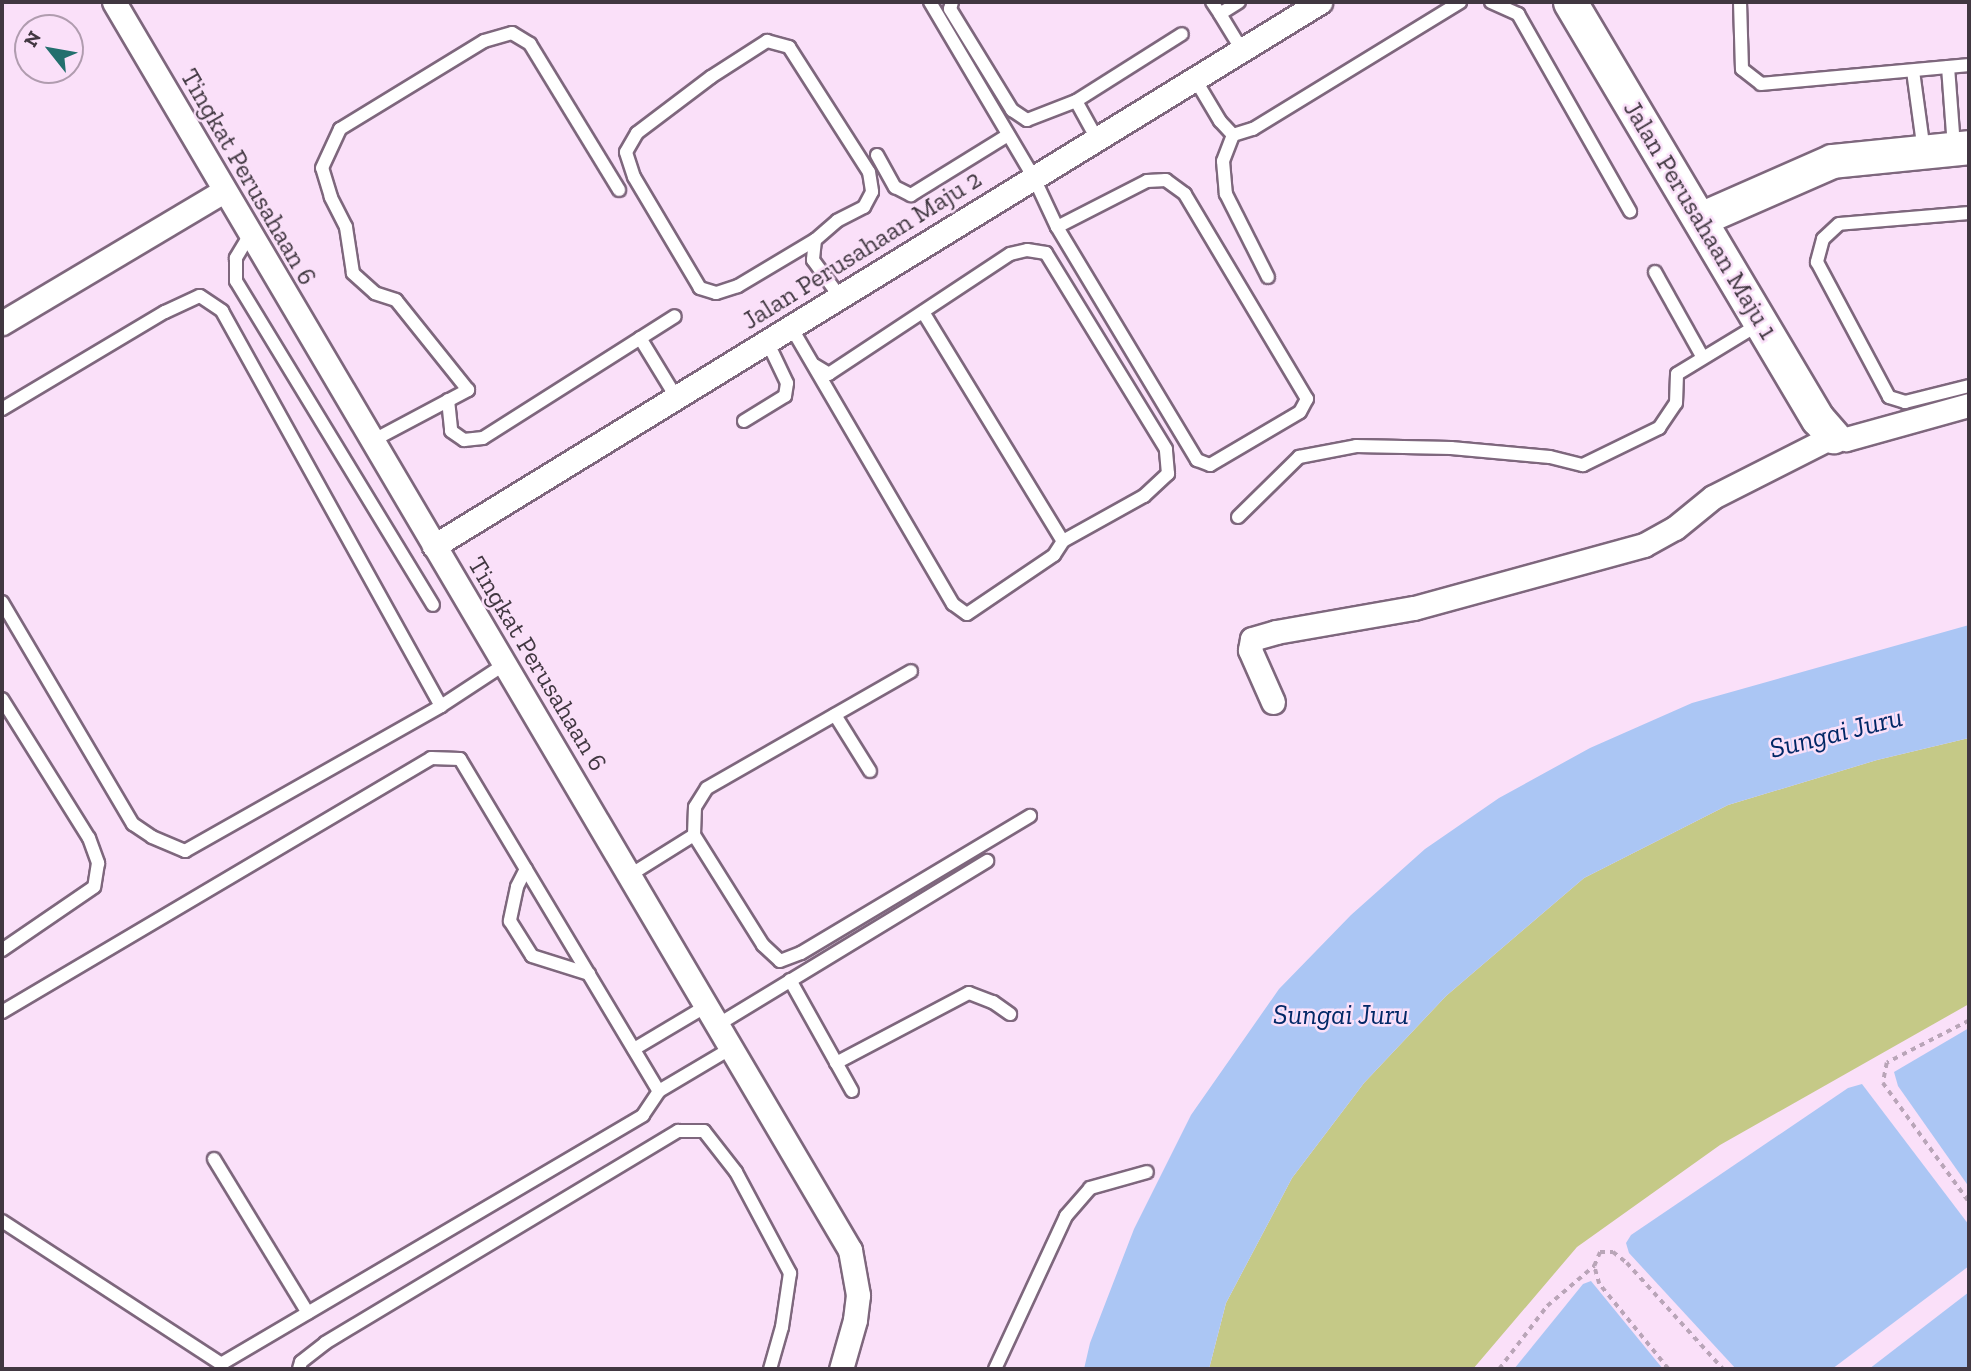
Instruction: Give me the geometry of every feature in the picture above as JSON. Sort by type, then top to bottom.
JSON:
[{"type":"street","name":"Tingkat Perusahaan 6","points":[[114,2],[249,236],[714,1014],[850,1250],[858,1295],[855,1320],[841,1369]]},
{"type":"street","name":"Jalan Perusahaan Maju 2","points":[[434,546],[1320,2]]},
{"type":"street","name":"Jalan Perusahaan Maju 1","points":[[1570,2],[1818,419],[1833,436]]},
{"type":"street","points":[[1700,219],[1832,161],[1949,149]]},
{"type":"street","points":[[2,323],[223,191]]},
{"type":"street","points":[[1273,702],[1250,650],[1252,639],[1276,632],[1414,608],[1644,545],[1675,528],[1713,497],[1833,436],[1846,439],[1969,405]]},
{"type":"lane","points":[[930,2],[1034,178],[1057,227],[1197,460],[1210,465],[1300,412],[1307,399],[1185,194],[1166,180],[1147,181],[1057,227]]},
{"type":"lane","points":[[952,2],[950,9],[1012,110],[1027,120],[1076,101],[1182,34]]},
{"type":"lane","points":[[1212,2],[1242,50]]},
{"type":"lane","points":[[1220,14],[1239,2]]},
{"type":"lane","points":[[1233,135],[1253,129],[1460,2]]},
{"type":"lane","points":[[1491,2],[1518,14],[1630,211]]},
{"type":"lane","points":[[1740,2],[1742,69],[1761,84],[1969,65]]},
{"type":"lane","points":[[372,441],[468,390],[396,300],[375,293],[353,273],[346,228],[331,197],[322,167],[340,129],[484,41],[512,33],[530,44],[619,190]]},
{"type":"lane","points":[[816,240],[738,286],[716,293],[700,288],[634,177],[626,152],[637,133],[740,57],[767,40],[789,47],[869,172],[872,192],[864,207],[836,221],[816,240],[813,260],[840,297]]},
{"type":"lane","points":[[1948,67],[1949,149]]},
{"type":"lane","points":[[1913,72],[1949,149]]},
{"type":"lane","points":[[1195,79],[1220,121],[1233,135]]},
{"type":"lane","points":[[1076,101],[1097,139]]},
{"type":"lane","points":[[877,155],[895,187],[911,195],[1008,135]]},
{"type":"lane","points":[[1233,135],[1223,161],[1226,194],[1268,277]]},
{"type":"lane","points":[[1969,213],[1839,224],[1823,239],[1816,262],[1889,397],[1905,402],[1969,386]]},
{"type":"lane","points":[[249,236],[236,258],[236,281],[433,605]]},
{"type":"lane","points":[[791,327],[953,604],[967,614],[1054,555],[1063,541],[1144,496],[1168,474],[1166,449],[1046,253],[1027,250],[1010,254],[829,374],[814,365]]},
{"type":"lane","points":[[1655,272],[1703,358]]},
{"type":"lane","points":[[2,409],[165,312],[201,296],[222,311],[441,706]]},
{"type":"lane","points":[[923,312],[1063,541]]},
{"type":"lane","points":[[448,400],[451,431],[464,440],[483,438],[675,316]]},
{"type":"lane","points":[[1238,517],[1299,457],[1356,446],[1550,457],[1583,466],[1659,428],[1676,403],[1677,373],[1761,323]]},
{"type":"lane","points":[[640,338],[676,397]]},
{"type":"lane","points":[[744,421],[785,396],[787,383],[767,341]]},
{"type":"lane","points":[[2,602],[133,824],[152,837],[185,851],[441,706],[505,664]]},
{"type":"lane","points":[[911,671],[707,788],[695,807],[694,835],[763,945],[780,961],[801,953],[1030,816]]},
{"type":"lane","points":[[2,699],[89,838],[98,863],[94,887],[2,950]]},
{"type":"lane","points":[[835,715],[870,771]]},
{"type":"lane","points":[[2,1012],[432,758],[460,759],[659,1091]]},
{"type":"lane","points":[[630,875],[694,835]]},
{"type":"lane","points":[[634,1049],[790,980],[987,861]]},
{"type":"lane","points":[[526,869],[517,887],[510,921],[532,956],[589,974]]},
{"type":"lane","points":[[790,980],[852,1091]]},
{"type":"lane","points":[[836,1063],[969,993],[993,1002],[1010,1014]]},
{"type":"lane","points":[[2,1221],[221,1364],[643,1115],[659,1091],[733,1047]]},
{"type":"lane","points":[[299,1369],[301,1362],[325,1343],[678,1131],[704,1131],[736,1172],[790,1273],[782,1327],[770,1369]]},
{"type":"lane","points":[[214,1159],[308,1313]]},
{"type":"lane","points":[[995,1369],[1066,1216],[1090,1188],[1147,1172]]},
{"type":"path","points":[[1969,1021],[1887,1063],[1883,1083],[1969,1202]]},
{"type":"path","points":[[1499,1369],[1547,1306],[1594,1266],[1600,1252],[1613,1252],[1723,1369]]},
{"type":"path","points":[[1594,1266],[1599,1284],[1668,1369]]},
{"type":"green space","points":[[1969,738],[1969,1004],[1720,1145],[1577,1247],[1473,1369],[1209,1369],[1226,1303],[1292,1178],[1364,1083],[1446,996],[1584,878],[1728,805],[1877,760]]},
{"type":"water","name":"Sungai Juru","points":[[1969,625],[1969,738],[1877,760],[1728,805],[1584,878],[1446,996],[1364,1083],[1292,1178],[1226,1303],[1209,1369],[1084,1369],[1090,1343],[1134,1229],[1191,1115],[1279,989],[1351,915],[1425,849],[1499,798],[1590,748],[1692,703]]},
{"type":"water","points":[[1969,1028],[1969,1187],[1898,1086],[1894,1072]]},
{"type":"water","points":[[1862,1084],[1969,1225],[1969,1266],[1832,1369],[1736,1369],[1629,1253],[1626,1243],[1631,1235],[1848,1088]]},
{"type":"water","points":[[1591,1281],[1663,1369],[1514,1369],[1583,1284]]},
{"type":"water","points":[[1969,1292],[1969,1369],[1869,1369]]}]
